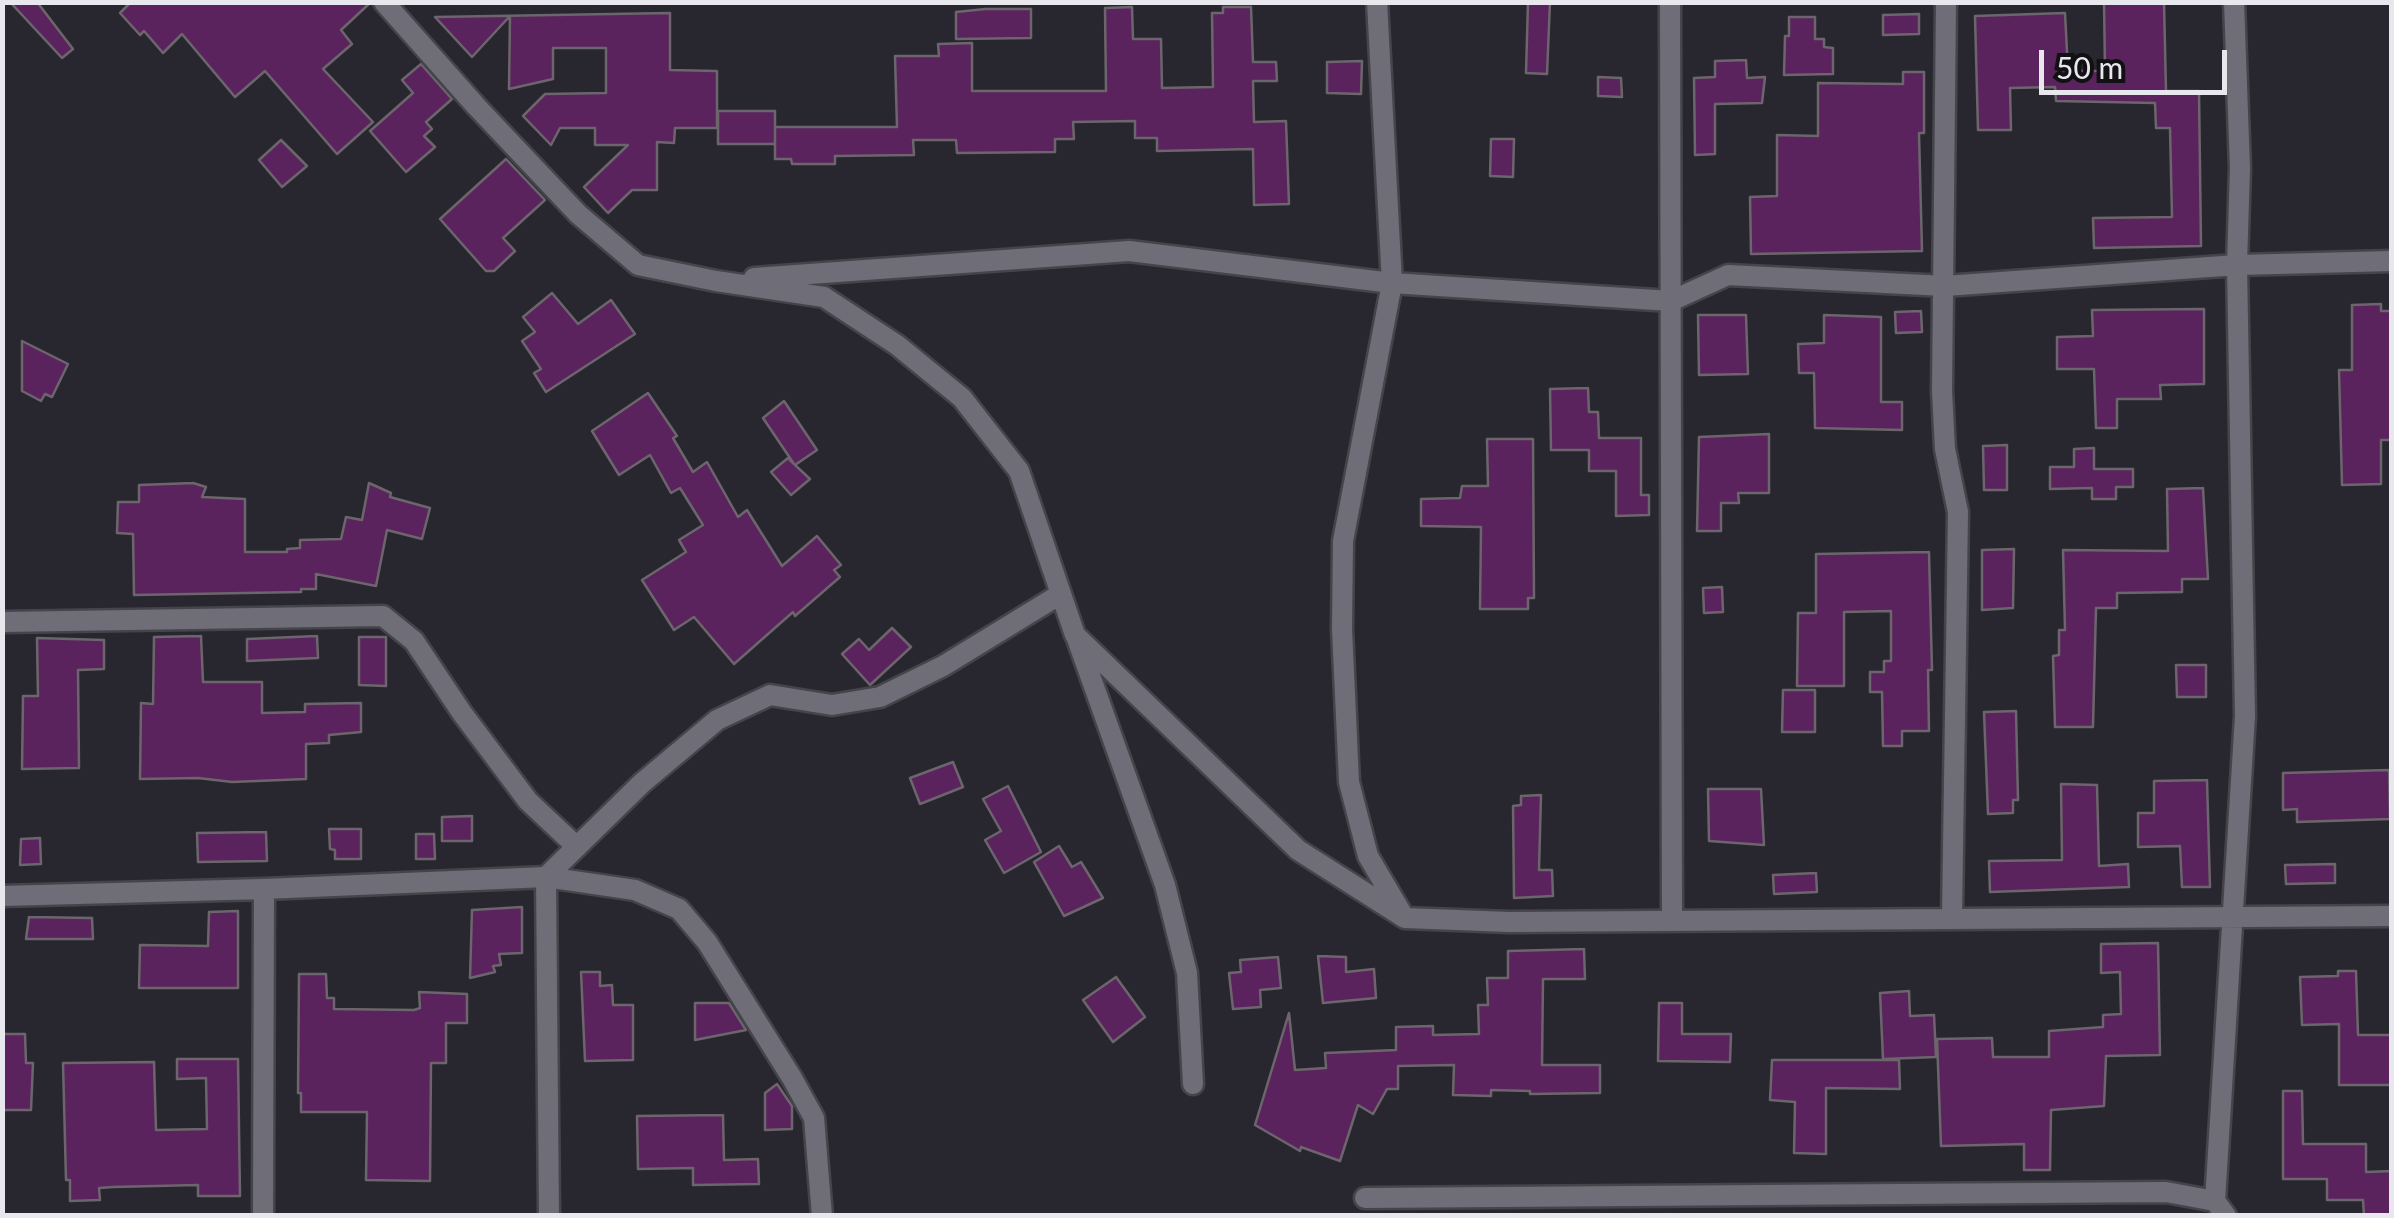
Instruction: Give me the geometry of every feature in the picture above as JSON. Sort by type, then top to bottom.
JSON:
[{"type":"street","points":[[384,2],[578,214],[638,265],[824,297],[898,345],[962,398],[1018,472],[1165,885],[1187,973],[1192,1084]]},
{"type":"street","points":[[1377,2],[1392,283],[1343,541],[1342,629],[1349,782],[1368,856],[1405,918]]},
{"type":"street","points":[[1670,2],[1672,920]]},
{"type":"street","points":[[1946,2],[1942,391],[1945,449],[1958,512],[1952,917]]},
{"type":"street","points":[[1365,1198],[2166,1192],[2220,1208],[2244,716],[2236,264],[2240,168],[2234,2]]},
{"type":"street","points":[[716,281],[1129,251],[1392,283],[1671,301],[1728,275],[1945,286],[2236,264],[2392,260]]},
{"type":"street","points":[[549,1216],[546,876],[642,783],[717,720],[770,695],[832,705],[880,696],[944,666],[1060,595]]},
{"type":"street","points":[[2,622],[383,616],[414,641],[462,714],[528,801],[577,846]]},
{"type":"street","points":[[1076,635],[1298,850],[1405,918],[1510,922],[2392,916]]},
{"type":"street","points":[[2,896],[546,876],[634,890],[679,908],[707,942],[814,1118],[822,1216]]},
{"type":"street","points":[[263,1216],[264,889]]},
{"type":"building","points":[[10,2],[37,2],[73,49],[62,58]]},
{"type":"building","points":[[131,2],[371,2],[341,30],[352,44],[323,69],[373,122],[337,154],[265,71],[235,97],[182,34],[163,53],[144,31],[140,35],[120,13]]},
{"type":"building","points":[[1528,2],[1550,2],[1547,74],[1526,73]]},
{"type":"building","points":[[2104,2],[2164,2],[2166,91],[2199,91],[2201,246],[2094,248],[2093,218],[2172,217],[2170,128],[2156,128],[2155,103],[2056,101],[2055,87],[2010,88],[2011,130],[1978,130],[1975,16],[2065,13],[2068,71],[2105,71]]},
{"type":"building","points":[[1132,7],[1133,39],[1161,39],[1162,88],[1213,87],[1212,13],[1223,13],[1223,7],[1251,7],[1253,62],[1276,62],[1277,81],[1253,81],[1254,122],[1286,121],[1289,204],[1254,205],[1253,149],[1157,151],[1157,138],[1135,138],[1135,121],[1073,122],[1074,139],[1055,139],[1055,152],[957,153],[956,140],[913,140],[914,155],[835,156],[835,164],[792,164],[791,159],[775,159],[775,144],[718,144],[718,111],[775,111],[775,127],[897,127],[895,56],[939,56],[938,44],[972,43],[972,91],[1106,91],[1105,8]]},
{"type":"building","points":[[1031,9],[1031,38],[956,39],[956,12]]},
{"type":"building","points":[[670,13],[670,70],[717,71],[717,128],[675,128],[674,143],[657,142],[657,190],[632,190],[608,213],[584,187],[628,145],[595,145],[595,128],[560,128],[551,145],[523,116],[545,94],[606,93],[606,48],[553,48],[553,79],[509,89],[510,16],[472,57],[435,17]]},
{"type":"building","points":[[1919,14],[1919,34],[1883,35],[1883,15]]},
{"type":"building","points":[[1789,17],[1815,17],[1815,39],[1824,39],[1824,47],[1833,48],[1833,74],[1784,75]]},
{"type":"building","points":[[1746,60],[1747,78],[1765,77],[1762,103],[1715,104],[1715,154],[1695,155],[1694,78],[1715,77],[1715,61]]},
{"type":"building","points":[[1362,61],[1361,94],[1327,93],[1327,62]]},
{"type":"building","points":[[421,64],[452,99],[426,122],[432,129],[424,136],[435,147],[406,172],[370,131],[413,93],[402,80]]},
{"type":"building","points":[[1903,72],[1924,72],[1924,133],[1919,133],[1922,251],[1751,254],[1750,197],[1777,196],[1777,135],[1818,136],[1818,83],[1903,84]]},
{"type":"building","points":[[1598,77],[1621,78],[1622,97],[1598,96]]},
{"type":"building","points":[[1491,139],[1514,139],[1513,177],[1490,176]]},
{"type":"building","points":[[281,140],[307,166],[282,187],[259,160]]},
{"type":"building","points":[[506,159],[545,200],[503,238],[515,251],[494,271],[486,271],[440,219]]},
{"type":"building","points":[[552,293],[578,324],[611,300],[635,334],[546,392],[534,373],[541,369],[522,341],[535,332],[523,317]]},
{"type":"building","points":[[2381,304],[2381,311],[2392,311],[2392,440],[2381,440],[2381,484],[2342,485],[2339,370],[2352,370],[2352,305]]},
{"type":"building","points":[[2204,309],[2204,384],[2160,385],[2161,399],[2117,399],[2117,428],[2096,428],[2094,369],[2057,369],[2057,337],[2093,336],[2092,310]]},
{"type":"building","points":[[1921,311],[1922,332],[1896,333],[1895,312]]},
{"type":"building","points":[[1698,315],[1746,315],[1748,374],[1699,375]]},
{"type":"building","points":[[1824,315],[1881,317],[1881,402],[1902,402],[1902,430],[1815,428],[1814,373],[1799,373],[1798,344],[1824,343]]},
{"type":"building","points":[[22,341],[68,364],[52,397],[45,394],[41,401],[22,391]]},
{"type":"building","points":[[1588,388],[1589,412],[1598,412],[1599,438],[1641,438],[1641,495],[1649,495],[1649,515],[1616,516],[1616,471],[1589,471],[1589,450],[1551,450],[1550,389]]},
{"type":"building","points":[[648,393],[677,436],[673,438],[693,472],[707,462],[738,517],[747,510],[782,566],[817,536],[841,565],[834,570],[840,577],[734,664],[694,617],[674,630],[642,580],[686,552],[679,540],[703,525],[680,488],[671,493],[650,455],[619,475],[592,431]]},
{"type":"building","points":[[784,401],[817,450],[795,465],[810,479],[791,495],[771,472],[788,458],[794,464],[763,418]]},
{"type":"building","points":[[1769,434],[1769,493],[1738,493],[1739,503],[1721,503],[1721,531],[1697,531],[1699,437]]},
{"type":"building","points":[[1487,439],[1533,439],[1534,598],[1528,598],[1528,609],[1480,609],[1481,527],[1421,526],[1421,499],[1460,498],[1462,486],[1488,486]]},
{"type":"building","points":[[2007,445],[2007,490],[1984,490],[1983,446]]},
{"type":"building","points":[[2094,448],[2094,469],[2133,469],[2133,487],[2116,487],[2116,499],[2092,499],[2092,488],[2050,489],[2050,467],[2074,467],[2074,449]]},
{"type":"building","points":[[193,483],[206,487],[202,497],[245,499],[245,552],[287,552],[300,548],[300,540],[341,539],[346,517],[362,520],[369,483],[391,493],[390,497],[430,508],[422,539],[387,530],[376,586],[316,574],[316,589],[301,592],[134,595],[133,534],[117,533],[118,502],[139,502],[139,485]]},
{"type":"building","points":[[2203,488],[2208,579],[2182,579],[2182,592],[2117,593],[2117,608],[2096,608],[2093,727],[2055,727],[2053,656],[2059,655],[2059,630],[2065,630],[2063,550],[2168,551],[2167,489]]},
{"type":"building","points":[[2014,549],[2013,608],[1982,610],[1982,550]]},
{"type":"building","points":[[1929,552],[1929,731],[1902,731],[1902,746],[1883,746],[1882,692],[1870,692],[1870,672],[1884,672],[1884,661],[1891,661],[1891,611],[1844,612],[1844,686],[1797,686],[1798,613],[1816,613],[1816,554]]},
{"type":"building","points":[[1722,587],[1723,612],[1704,613],[1703,588]]},
{"type":"building","points":[[892,628],[911,647],[870,685],[842,654],[859,639],[869,650]]},
{"type":"building","points":[[201,636],[203,682],[262,682],[262,713],[305,712],[305,704],[361,703],[361,732],[329,735],[329,743],[306,744],[306,779],[140,779],[141,703],[153,704],[154,637]]},
{"type":"building","points":[[317,636],[318,658],[247,661],[247,639]]},
{"type":"building","points":[[359,637],[386,637],[386,686],[359,685]]},
{"type":"building","points":[[37,638],[104,640],[104,669],[78,670],[79,768],[22,769],[23,696],[38,696]]},
{"type":"building","points":[[2176,665],[2206,665],[2206,697],[2177,697]]},
{"type":"building","points":[[1783,690],[1815,690],[1815,732],[1782,732]]},
{"type":"building","points":[[2016,711],[2018,800],[2013,800],[2013,813],[1988,814],[1984,712]]},
{"type":"building","points":[[953,762],[963,787],[920,804],[910,778]]},
{"type":"building","points":[[2389,770],[2390,819],[2297,822],[2297,809],[2283,810],[2283,773]]},
{"type":"building","points":[[2207,780],[2210,887],[2182,887],[2180,846],[2138,847],[2138,813],[2154,813],[2154,781]]},
{"type":"building","points":[[2061,784],[2097,785],[2099,866],[2128,864],[2129,887],[1990,892],[1989,861],[2062,860]]},
{"type":"building","points":[[1008,786],[1041,852],[1004,873],[985,840],[1001,831],[983,799]]},
{"type":"building","points":[[1708,789],[1761,789],[1764,845],[1709,841]]},
{"type":"building","points":[[1541,795],[1539,870],[1552,870],[1553,896],[1514,898],[1513,806],[1521,805],[1521,796]]},
{"type":"building","points":[[472,816],[472,841],[442,841],[442,817]]},
{"type":"building","points":[[329,829],[361,829],[361,859],[335,859]]},
{"type":"building","points":[[266,832],[267,861],[198,862],[197,833]]},
{"type":"building","points":[[416,834],[434,834],[435,859],[416,859]]},
{"type":"building","points":[[40,838],[41,864],[20,865],[21,839]]},
{"type":"building","points":[[1059,846],[1072,867],[1081,862],[1103,898],[1064,916],[1034,862]]},
{"type":"building","points":[[2335,864],[2335,883],[2286,884],[2285,865]]},
{"type":"building","points":[[1816,873],[1817,892],[1774,894],[1773,875]]},
{"type":"building","points":[[522,907],[522,953],[499,954],[501,965],[493,966],[495,972],[470,978],[472,910]]},
{"type":"building","points":[[238,911],[238,988],[139,988],[140,945],[208,946],[209,912]]},
{"type":"building","points":[[29,917],[92,918],[93,939],[26,939]]},
{"type":"building","points":[[2158,943],[2160,1055],[2106,1056],[2104,1106],[2051,1110],[2050,1170],[2024,1170],[2024,1144],[1941,1146],[1937,1039],[1992,1038],[1993,1057],[2049,1057],[2049,1031],[2103,1027],[2103,1015],[2121,1014],[2120,972],[2101,973],[2101,944]]},
{"type":"building","points":[[1584,949],[1585,979],[1543,979],[1542,1065],[1600,1065],[1600,1093],[1491,1090],[1491,1096],[1453,1095],[1454,1065],[1398,1066],[1398,1089],[1387,1089],[1373,1114],[1358,1105],[1340,1161],[1301,1147],[1300,1151],[1255,1125],[1289,1013],[1295,1070],[1326,1068],[1325,1053],[1396,1050],[1396,1027],[1433,1026],[1433,1035],[1479,1034],[1478,1005],[1488,1005],[1487,978],[1508,978],[1508,951]]},
{"type":"building","points":[[1318,956],[1346,957],[1346,972],[1374,969],[1376,998],[1323,1003]]},
{"type":"building","points":[[1278,957],[1281,988],[1260,990],[1261,1007],[1233,1009],[1229,973],[1241,972],[1240,960]]},
{"type":"building","points":[[2338,971],[2356,971],[2358,1035],[2392,1035],[2392,1085],[2339,1085],[2339,1024],[2302,1025],[2300,977],[2338,976]]},
{"type":"building","points":[[581,972],[600,972],[600,986],[612,985],[613,1005],[633,1005],[633,1060],[585,1061]]},
{"type":"building","points":[[299,974],[326,974],[327,998],[334,998],[334,1009],[414,1010],[420,1008],[419,992],[467,994],[467,1023],[446,1023],[446,1063],[431,1063],[430,1181],[366,1180],[367,1112],[301,1112]]},
{"type":"building","points":[[1116,977],[1145,1017],[1113,1042],[1083,1000]]},
{"type":"building","points":[[1909,991],[1910,1016],[1934,1015],[1936,1057],[1883,1059],[1880,993]]},
{"type":"building","points":[[695,1003],[729,1003],[746,1030],[695,1040]]},
{"type":"building","points":[[1659,1003],[1682,1003],[1682,1034],[1731,1034],[1730,1062],[1658,1061]]},
{"type":"building","points":[[2,1034],[25,1034],[26,1063],[33,1063],[31,1110],[2,1110]]},
{"type":"building","points":[[177,1059],[238,1059],[240,1196],[198,1196],[198,1185],[113,1187],[99,1188],[100,1200],[70,1201],[63,1063],[154,1062],[156,1130],[207,1129],[206,1078],[177,1079]]},
{"type":"building","points":[[1772,1060],[1899,1060],[1900,1089],[1826,1088],[1826,1154],[1794,1153],[1795,1102],[1770,1100]]},
{"type":"building","points":[[777,1084],[792,1106],[792,1129],[765,1130],[765,1093]]},
{"type":"building","points":[[2283,1091],[2302,1091],[2303,1144],[2366,1144],[2366,1172],[2392,1171],[2392,1216],[2364,1216],[2363,1200],[2327,1200],[2327,1179],[2283,1179]]},
{"type":"building","points":[[723,1115],[724,1160],[758,1159],[759,1184],[693,1185],[693,1168],[638,1169],[637,1116]]}]
